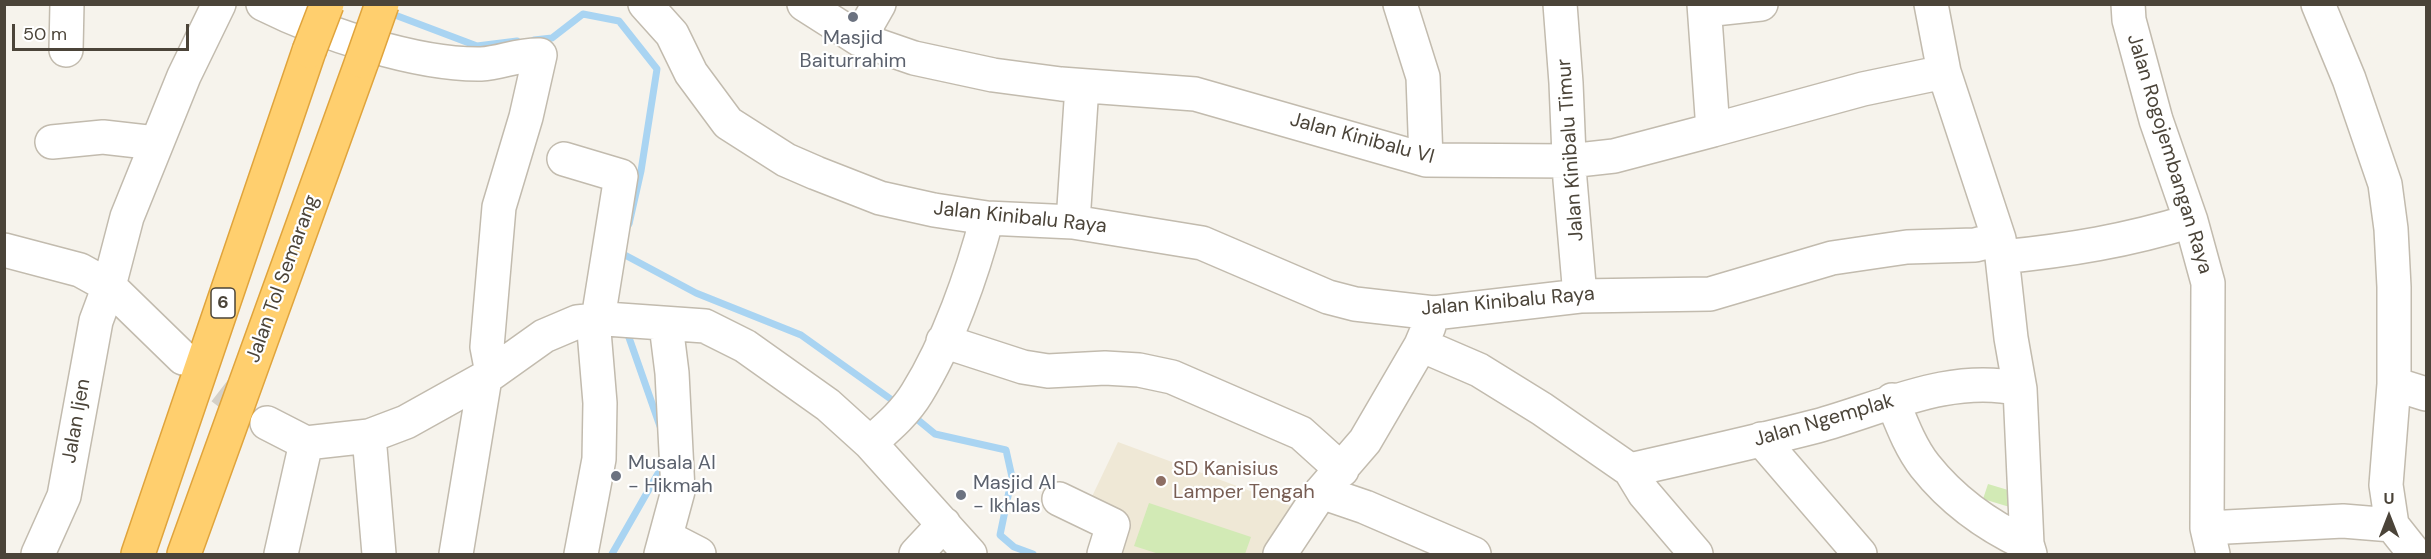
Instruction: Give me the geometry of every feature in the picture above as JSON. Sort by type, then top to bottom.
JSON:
[{"type":"highway","name":"6","points":[[138,555],[327,4]]},
{"type":"highway","name":"Jalan Tol Semarang","points":[[184,555],[382,4]]},
{"type":"street","points":[[66,50],[68,4]]},
{"type":"street","name":"Jalan Ijen","points":[[38,555],[64,496],[96,321],[109,286],[127,217],[184,76],[219,4]]},
{"type":"street","points":[[264,4],[299,20],[387,50],[413,56],[482,64],[528,54],[540,55],[526,117],[499,207],[487,347],[488,376],[456,555]]},
{"type":"street","name":"Jalan Kinibalu Raya","points":[[645,4],[672,34],[691,73],[728,123],[786,160],[880,198],[987,218],[1073,222],[1202,243],[1328,297],[1355,304],[1434,313],[1580,296],[1710,294],[1832,258],[1907,247],[1975,245],[2078,250],[2138,237],[2191,221]]},
{"type":"street","name":"Jalan Kinibalu VI","points":[[804,4],[859,39],[914,58],[993,75],[1082,86],[1195,94],[1426,160],[1569,161],[1614,156],[1863,89],[1944,72]]},
{"type":"street","points":[[859,39],[879,4]]},
{"type":"street","points":[[1400,4],[1423,77],[1426,160]]},
{"type":"street","name":"Jalan Kinibalu Timur","points":[[1560,4],[1580,296]]},
{"type":"street","points":[[1713,130],[1705,8],[1761,4]]},
{"type":"street","points":[[1931,4],[1944,72],[2000,248],[2020,389],[2028,549]]},
{"type":"street","name":"Jalan Rogojembangan Raya","points":[[2128,4],[2156,120],[2191,221],[2208,284],[2210,541]]},
{"type":"street","points":[[2318,4],[2349,79],[2385,184],[2391,229],[2394,287],[2394,384],[2386,485],[2392,525],[2415,555]]},
{"type":"street","points":[[1073,222],[1082,86]]},
{"type":"street","points":[[52,142],[104,137],[156,143]]},
{"type":"street","points":[[564,159],[621,176],[600,403],[599,459],[580,555]]},
{"type":"street","points":[[870,443],[895,421],[916,394],[943,341],[979,249],[987,218]]},
{"type":"street","points":[[4,250],[81,270],[109,286],[183,358]]},
{"type":"street","points":[[1280,555],[1332,481],[1365,441],[1421,345],[1434,313]]},
{"type":"street","points":[[267,423],[306,443],[369,436],[406,422],[488,376],[544,336],[577,322],[607,319],[705,326],[745,346],[828,405],[870,443],[970,555]]},
{"type":"street","points":[[666,325],[672,373],[678,491],[663,546],[699,555]]},
{"type":"street","points":[[943,341],[1023,367],[1048,371],[1105,368],[1138,370],[1172,377],[1301,433],[1332,481],[1357,503],[1474,555]]},
{"type":"street","points":[[1421,345],[1479,370],[1630,470],[1644,493],[1696,555]]},
{"type":"street","name":"Jalan Ngemplak","points":[[1630,470],[1761,440],[1819,425],[1892,400],[1949,388],[2000,384],[2020,389]]},
{"type":"street","points":[[2394,384],[2427,394]]},
{"type":"street","points":[[1892,400],[1910,442],[1924,466],[1972,511],[2028,549]]},
{"type":"street","points":[[369,436],[379,555]]},
{"type":"street","points":[[1761,440],[1860,555]]},
{"type":"street","points":[[281,555],[306,443]]},
{"type":"street","points":[[1059,499],[1113,525],[1104,555]]},
{"type":"street","points":[[2210,541],[2343,521],[2392,525]]},
{"type":"street","points":[[916,555],[944,524]]},
{"type":"shaded area","name":"SD Kanisius Lamper Tengah","points":[[1118,442],[1299,509],[1276,554],[1116,554],[1087,507]]},
{"type":"green space","points":[[1988,484],[2018,493],[2013,508],[1983,499]]},
{"type":"green space","points":[[1149,503],[1251,537],[1245,554],[1159,554],[1134,546]]},
{"type":"waterway","points":[[387,12],[477,46],[517,41]]},
{"type":"waterway","points":[[534,40],[552,38],[583,14],[619,21],[657,69],[641,171],[629,224]]},
{"type":"waterway","points":[[623,254],[696,293],[801,335],[899,405]]},
{"type":"waterway","points":[[626,329],[661,429]]},
{"type":"waterway","points":[[912,415],[935,434],[1006,450],[1012,477],[1000,535],[1014,547],[1033,554]]},
{"type":"waterway","points":[[612,554],[664,463]]},
{"type":"tunnel","points":[[183,358],[260,418]]},
{"type":"place","name":"Masjid Baiturrahim","points":[[853,17]]},
{"type":"place","name":"Musala Al - Hikmah","points":[[616,476]]},
{"type":"place","name":"SD Kanisius Lamper Tengah","points":[[1161,481]]},
{"type":"place","name":"Masjid Al - Ikhlas","points":[[961,495]]}]
